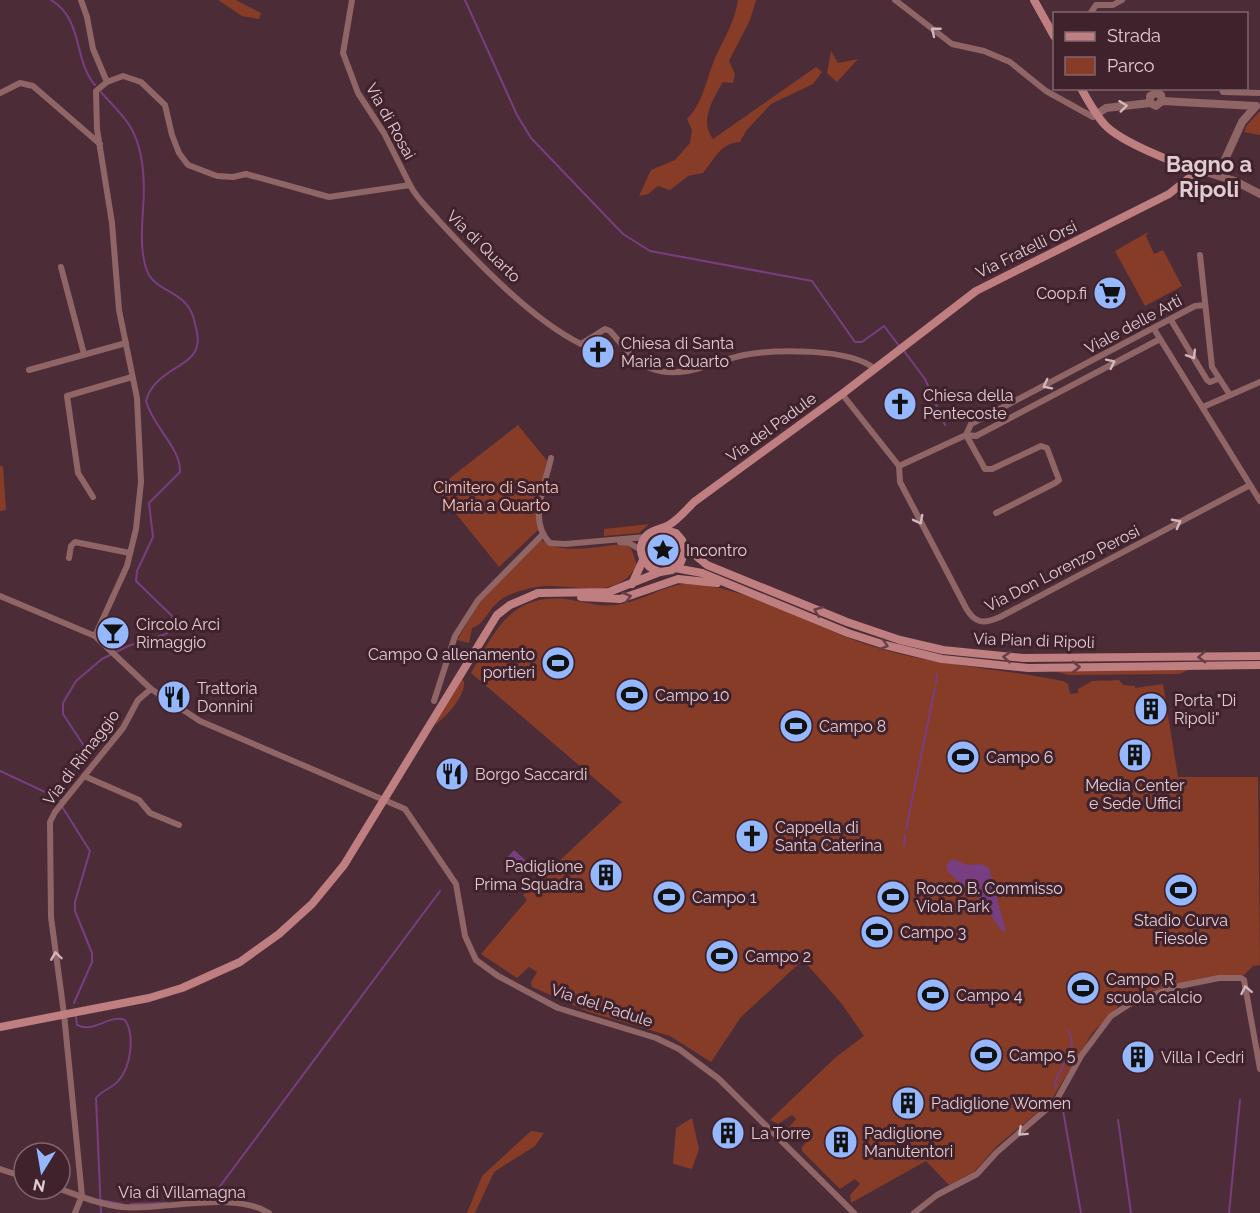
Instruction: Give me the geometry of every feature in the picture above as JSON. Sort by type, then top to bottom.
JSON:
[{"type":"main road","points":[[1034,0],[1051,20]]},
{"type":"main road","points":[[1082,90],[1096,114],[1116,134],[1174,162],[1199,170]]},
{"type":"main road","name":"Via Fratelli Orsi","points":[[875,369],[976,291],[1169,194],[1199,170]]},
{"type":"main road","name":"Via del Padule","points":[[646,537],[662,529],[686,511],[693,502],[875,369]]},
{"type":"main road","name":"Via del Padule","points":[[678,535],[686,511]]},
{"type":"main road","points":[[0,1027],[182,988],[216,975],[248,957],[279,934],[321,893],[344,865],[497,615],[510,605],[538,593],[609,592],[675,568],[683,559],[684,546],[678,535],[662,529]]},
{"type":"main road","points":[[646,537],[641,550],[643,560],[650,568],[660,572]]},
{"type":"main road","name":"Via Pian di Ripoli","points":[[684,546],[707,565],[847,622],[900,640],[944,650],[1023,658],[1260,656]]},
{"type":"main road","points":[[631,585],[643,560]]},
{"type":"main road","name":"Via Pian di Ripoli","points":[[675,568],[702,573],[873,642],[942,659],[1028,668],[1260,665]]},
{"type":"main road","name":"Via Pian di Ripoli","points":[[570,593],[611,600],[627,598],[678,579],[696,579],[731,585]]},
{"type":"street","points":[[81,0],[93,49],[107,82]]},
{"type":"street","name":"Via di Rosai","points":[[352,0],[343,53],[358,93],[384,133],[410,185]]},
{"type":"street","points":[[895,0],[951,44],[979,50],[1010,62],[1046,91],[1093,117],[1106,108],[1150,103],[1156,106],[1162,102],[1258,105]]},
{"type":"street","points":[[1091,12],[1096,5],[1113,5],[1122,0]]},
{"type":"street","points":[[95,636],[102,615],[120,583],[130,553],[136,529],[141,482],[136,398],[119,310],[117,262],[101,165],[95,94],[107,82],[123,76],[141,82],[165,105],[167,120],[179,153],[188,165],[217,176],[233,177],[246,174],[329,197],[410,185]]},
{"type":"street","points":[[0,93],[20,83],[33,86],[101,145]]},
{"type":"street","points":[[1222,90],[1223,93],[1260,93]]},
{"type":"street","points":[[1150,103],[1150,96],[1155,91],[1161,95],[1162,102]]},
{"type":"street","points":[[1218,175],[1242,122],[1258,105]]},
{"type":"street","points":[[1199,170],[1218,175],[1260,194]]},
{"type":"street","name":"Via di Quarto","points":[[410,185],[455,238],[508,288],[550,326],[581,344],[605,329],[610,330],[640,363],[651,368],[673,372],[694,371],[744,355],[765,352],[823,353],[851,357],[862,360],[875,369]]},
{"type":"street","points":[[1200,255],[1212,367],[1230,395]]},
{"type":"street","points":[[61,267],[84,354]]},
{"type":"street","name":"Viale delle Arti","points":[[966,435],[971,424],[1076,371],[1195,306],[1205,305]]},
{"type":"street","points":[[1171,320],[1207,380],[1210,382],[1218,379]]},
{"type":"street","points":[[1154,329],[1260,501]]},
{"type":"street","name":"Viale delle Arti","points":[[899,466],[966,435],[976,436],[1080,379],[1160,339]]},
{"type":"street","points":[[29,370],[126,343]]},
{"type":"street","name":"Viale delle Arti","points":[[1076,371],[1080,379]]},
{"type":"street","points":[[93,497],[78,473],[67,396],[132,377]]},
{"type":"street","points":[[1203,407],[1260,382]]},
{"type":"street","points":[[842,394],[899,466]]},
{"type":"street","points":[[966,435],[985,469],[992,469],[1041,446],[1047,448],[1058,472],[1059,480],[1055,483],[996,513]]},
{"type":"street","points":[[434,700],[455,636],[478,600],[542,533],[538,513],[551,458]]},
{"type":"street","name":"Via Don Lorenzo Perosi","points":[[899,466],[900,482],[966,608],[972,618],[984,622],[1000,617],[1250,485]]},
{"type":"street","name":"Via del Padule","points":[[542,533],[553,544],[646,537]]},
{"type":"street","name":"Via del Padule","points":[[607,541],[629,543],[641,550]]},
{"type":"street","points":[[69,558],[71,546],[75,543],[130,553]]},
{"type":"street","points":[[0,596],[21,602],[95,636],[151,689],[200,721],[384,800]]},
{"type":"street","name":"Via di Rimaggio","points":[[75,1213],[82,1196],[66,1014],[51,917],[49,836],[55,812],[123,728],[138,700],[151,689]]},
{"type":"street","points":[[84,776],[139,800],[150,813],[179,825]]},
{"type":"street","name":"Via del Padule","points":[[384,800],[409,812],[453,879],[465,936],[476,960],[520,989],[558,1008],[656,1038],[679,1048],[719,1078],[854,1213]]},
{"type":"street","points":[[914,1213],[937,1195],[977,1174],[997,1152],[1056,1101],[1098,1029],[1111,1016],[1145,996],[1220,978],[1241,978],[1244,981],[1260,1069]]},
{"type":"street","name":"Via di Villamagna","points":[[72,1193],[124,1207],[219,1203],[254,1206],[269,1213]]},
{"type":"green space","points":[[218,0],[236,0],[261,13],[259,19],[242,16]]},
{"type":"green space","points":[[738,0],[756,0],[750,20],[729,61],[735,74],[733,83],[723,82],[709,110],[707,125],[713,139],[816,67],[822,72],[813,84],[771,104],[746,131],[740,142],[727,145],[722,149],[703,173],[688,176],[670,190],[658,186],[648,194],[639,196],[651,170],[675,160],[690,143],[692,130],[687,119],[701,98],[715,58],[732,23]]},
{"type":"green space","points":[[831,51],[838,63],[858,59],[837,82],[827,73]]},
{"type":"green space","points":[[1260,111],[1260,135],[1244,132],[1247,125]]},
{"type":"green space","points":[[1148,232],[1146,236],[1154,254],[1163,250],[1182,286],[1145,306],[1115,251]]},
{"type":"green space","name":"Cimitero di Santa Maria a Quarto","points":[[518,425],[548,462],[536,514],[539,529],[499,567],[436,489]]},
{"type":"green space","points":[[0,466],[3,466],[6,510],[0,511]]},
{"type":"green space","points":[[649,524],[639,533],[604,536],[604,529]]},
{"type":"green space","points":[[663,537],[672,541],[676,550],[672,559],[663,563],[654,559],[650,550],[654,541]]},
{"type":"green space","points":[[540,539],[548,544],[569,549],[623,544],[631,548],[637,565],[628,577],[605,588],[550,586],[511,594],[501,599],[480,624],[472,628],[469,643],[457,640],[480,602]]},
{"type":"green space","name":"Rocco B. Commisso Viola Park","points":[[690,583],[759,600],[849,638],[895,653],[1063,681],[1068,684],[1070,694],[1078,693],[1078,689],[1092,681],[1119,680],[1123,685],[1135,686],[1135,688],[1163,684],[1178,777],[1258,777],[1260,965],[1253,966],[1244,975],[1226,976],[1130,995],[1093,1032],[1050,1102],[997,1146],[974,1172],[949,1185],[926,1161],[851,1203],[850,1195],[860,1184],[855,1179],[840,1189],[802,1151],[802,1147],[810,1138],[806,1133],[790,1140],[784,1133],[796,1119],[792,1115],[778,1124],[770,1120],[836,1057],[864,1036],[842,1004],[803,960],[741,1017],[711,1062],[670,1036],[589,1012],[532,987],[531,982],[537,972],[529,967],[517,978],[481,954],[527,900],[523,895],[622,802],[471,673],[479,658],[496,630],[506,619],[517,609],[530,603],[546,599],[565,599],[596,605],[615,605],[634,601],[680,584]]},
{"type":"green space","points":[[1191,669],[1179,674],[1069,675],[1049,670]]},
{"type":"green space","points":[[461,679],[464,681],[464,687],[459,699],[449,712],[434,725]]},
{"type":"green space","points":[[692,1118],[699,1149],[692,1169],[673,1164],[676,1128]]},
{"type":"green space","points":[[531,1131],[544,1133],[535,1146],[494,1172],[475,1213],[467,1213],[482,1176]]},
{"type":"shaded area","points":[[514,850],[530,864],[523,872],[507,858]]},
{"type":"shaded area","points":[[952,859],[967,865],[981,864],[989,868],[1006,932],[1002,931],[978,898],[948,872],[946,865]]},
{"type":"waterway","points":[[51,0],[69,18],[83,64],[95,85]]},
{"type":"waterway","points":[[465,0],[517,115],[531,138],[623,234],[650,251],[812,281],[855,342],[862,342],[884,326],[900,347]]},
{"type":"waterway","points":[[74,1003],[92,962],[92,953],[75,911],[75,902],[90,851],[61,805],[59,794],[88,752],[63,714],[63,703],[76,681],[102,659],[128,646],[166,634],[173,628],[172,616],[136,581],[137,571],[153,537],[149,503],[180,472],[176,454],[154,420],[146,401],[157,382],[194,353],[198,341],[192,312],[179,298],[156,283],[146,268],[142,238],[144,178],[139,147],[128,123],[101,92]]},
{"type":"waterway","points":[[904,351],[925,379],[945,425]]},
{"type":"waterway","points":[[97,635],[117,644],[122,649]]},
{"type":"waterway","points":[[936,683],[937,674]]},
{"type":"waterway","points":[[906,829],[935,688]]},
{"type":"waterway","points":[[0,771],[60,799]]},
{"type":"waterway","points":[[904,846],[905,835]]},
{"type":"waterway","points":[[209,1201],[440,891]]},
{"type":"waterway","points":[[76,1017],[77,1025],[83,1027],[113,1020],[125,1020],[130,1034],[129,1059],[123,1074],[117,1083],[96,1098],[101,1213]]},
{"type":"waterway","points":[[1056,1087],[1055,1082],[1071,1050],[1072,1040],[1068,1030]]},
{"type":"waterway","points":[[1061,1099],[1081,1213]]},
{"type":"waterway","points":[[1229,1213],[1240,1100]]},
{"type":"waterway","points":[[1118,1120],[1131,1213]]},
{"type":"waterway","points":[[100,1200],[122,1204]]},
{"type":"waterway","points":[[131,1204],[167,1203]]},
{"type":"place","name":"Coop.fi","points":[[1110,293]]},
{"type":"place","name":"Chiesa di Santa Maria a Quarto","points":[[598,352]]},
{"type":"place","name":"Chiesa della Pentecoste","points":[[900,404]]},
{"type":"place","name":"Incontro","points":[[663,550]]},
{"type":"place","name":"Circolo Arci Rimaggio","points":[[113,633]]},
{"type":"place","name":"Campo Q allenamento portieri","points":[[558,663]]},
{"type":"place","name":"Campo 10","points":[[632,695]]},
{"type":"place","name":"Trattoria Donnini","points":[[174,697]]},
{"type":"place","name":"Porta \"Di Ripoli\"","points":[[1151,709]]},
{"type":"place","name":"Campo 8","points":[[796,726]]},
{"type":"place","name":"Media Center e Sede Uffici","points":[[1135,755]]},
{"type":"place","name":"Campo 6","points":[[963,757]]},
{"type":"place","name":"Borgo Saccardi","points":[[452,774]]},
{"type":"place","name":"Cappella di Santa Caterina","points":[[752,836]]},
{"type":"place","name":"Padiglione Prima Squadra","points":[[606,875]]},
{"type":"place","name":"Stadio Curva Fiesole","points":[[1181,890]]},
{"type":"place","name":"Campo 1","points":[[669,897]]},
{"type":"place","name":"Rocco B. Commisso Viola Park","points":[[893,897]]},
{"type":"place","name":"Campo 3","points":[[877,932]]},
{"type":"place","name":"Campo 2","points":[[722,956]]},
{"type":"place","name":"Campo R scuola calcio","points":[[1083,988]]},
{"type":"place","name":"Campo 4","points":[[933,995]]},
{"type":"place","name":"Campo 5","points":[[986,1055]]},
{"type":"place","name":"Villa I Cedri","points":[[1138,1057]]},
{"type":"place","name":"Padiglione Women","points":[[908,1103]]},
{"type":"place","name":"La Torre","points":[[728,1133]]},
{"type":"place","name":"Padiglione Manutentori","points":[[841,1142]]},
{"type":"district","name":"Bagno a Ripoli","points":[[1209,176]]}]
